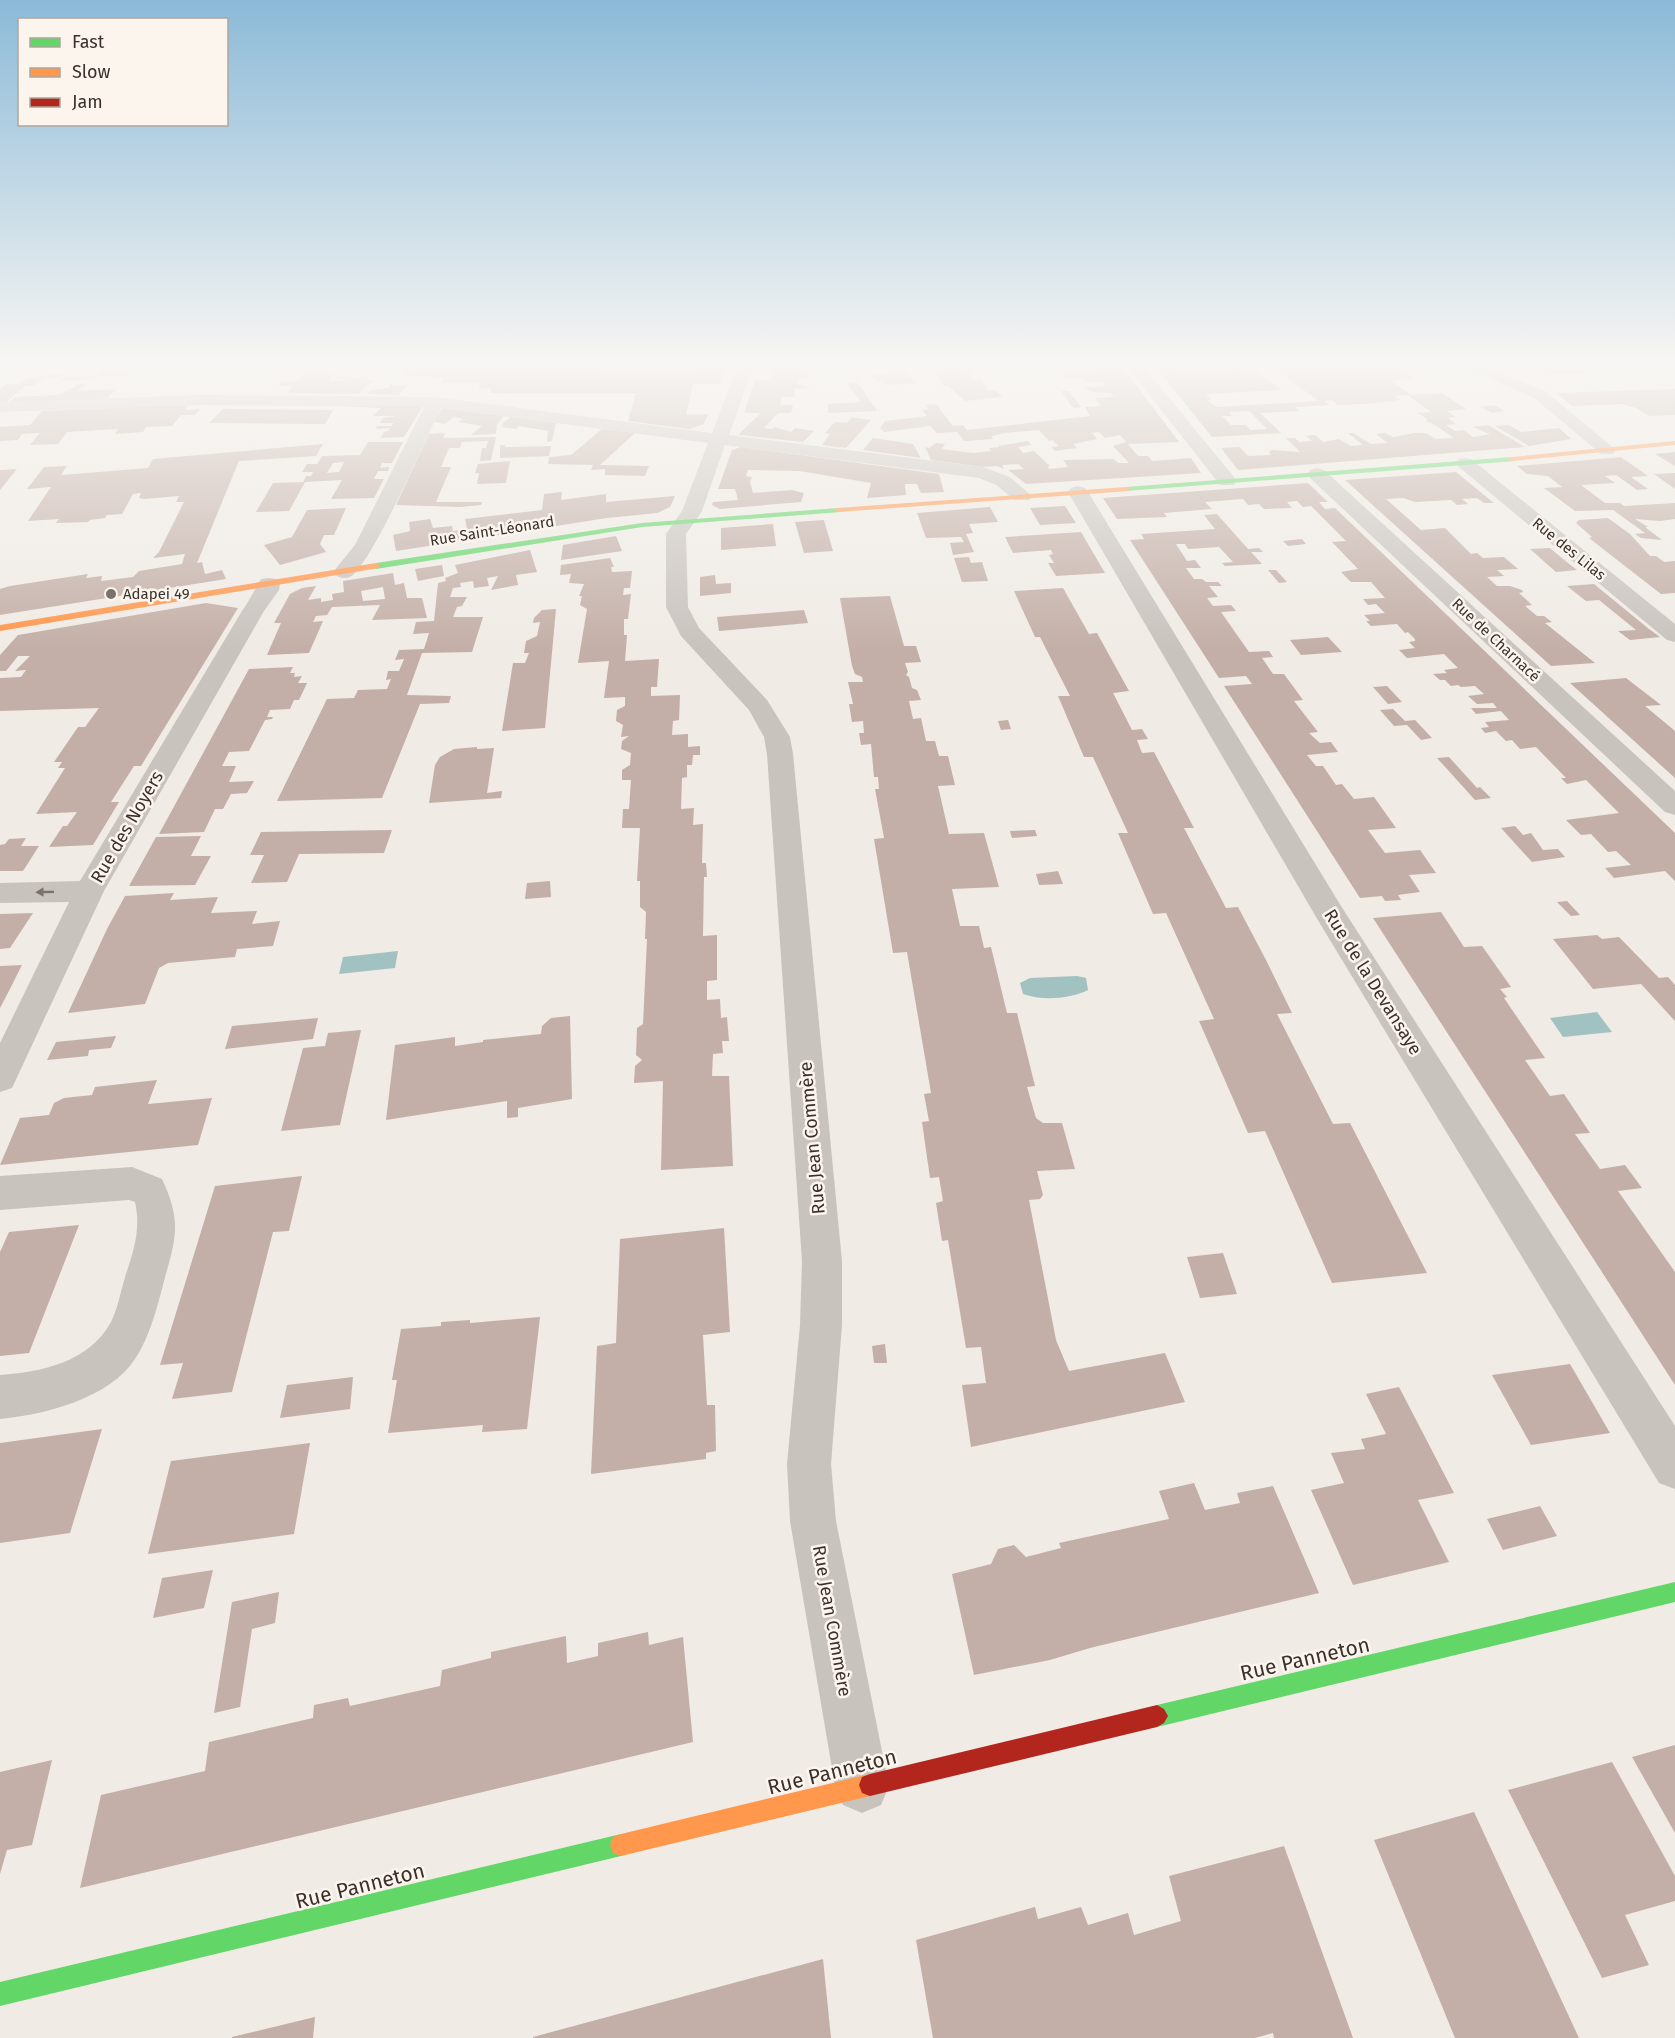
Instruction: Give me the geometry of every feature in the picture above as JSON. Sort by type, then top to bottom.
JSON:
[{"type":"street","points":[[344,572],[364,546],[406,460]]},
{"type":"street","name":"Rue Jean Commère","points":[[711,460],[692,511],[676,534],[677,607],[689,632],[758,705],[777,737],[780,754],[822,1261],[822,1325],[809,1464],[813,1521],[862,1786]]},
{"type":"street","points":[[886,460],[983,473],[1003,481],[1022,496]]},
{"type":"street","points":[[1210,460],[1227,481]]},
{"type":"street","name":"Rue Saint-Léonard","points":[[0,628],[592,531],[683,522],[1497,460]]},
{"type":"street","name":"Rue des Lilas","points":[[1465,463],[1675,635]]},
{"type":"street","name":"Rue de Charnacé","points":[[1317,474],[1675,806]]},
{"type":"street","name":"Rue de la Devansaye","points":[[1078,492],[1330,914],[1675,1467]]},
{"type":"street","name":"Rue des Noyers","points":[[0,1078],[90,891],[268,590],[269,584]]},
{"type":"street","points":[[0,893],[90,891]]},
{"type":"street","points":[[0,1193],[132,1183],[149,1191],[158,1210],[156,1238],[131,1324],[114,1354],[85,1376],[49,1390],[0,1397]]},
{"type":"street","name":"Rue Panneton","points":[[0,1994],[1675,1592]]},
{"type":"water","points":[[398,951],[395,968],[339,974],[343,957]]},
{"type":"water","points":[[1077,976],[1086,978],[1088,990],[1065,997],[1039,998],[1023,994],[1020,983],[1030,978]]},
{"type":"water","points":[[1597,1012],[1612,1032],[1563,1037],[1550,1018]]},
{"type":"building","points":[[152,460],[253,460],[239,461],[197,563],[202,562],[205,574],[222,570],[226,579],[0,615],[0,589],[10,586],[88,574],[86,578],[102,576],[101,581],[133,577],[139,571],[182,564],[185,554],[153,558],[159,552],[184,502],[176,502],[179,496],[144,499],[139,498],[141,493],[133,494],[122,514],[107,515],[105,518],[88,522],[56,523],[59,519],[28,521],[51,487],[27,489],[44,467],[67,466],[61,475],[148,468]]},
{"type":"building","points":[[319,460],[394,460],[392,463],[382,463],[380,468],[389,467],[388,471],[378,471],[374,479],[384,479],[374,498],[331,499],[342,480],[305,482],[289,511],[256,512],[273,483],[303,482],[306,476],[311,476],[313,472],[302,472],[307,464],[317,464]],"holes":[[[344,462],[339,472],[327,473],[333,463]]]},
{"type":"building","points":[[417,460],[444,460],[441,467],[451,467],[436,502],[482,502],[481,505],[460,507],[396,505]]},
{"type":"building","points":[[549,460],[605,460],[600,465],[649,466],[645,476],[605,475],[605,469],[591,470],[593,465],[548,464]]},
{"type":"building","points":[[728,460],[837,460],[939,474],[944,492],[921,493],[917,484],[905,484],[906,495],[867,498],[871,483],[799,471],[748,470],[746,476],[752,477],[750,482],[753,493],[792,490],[804,493],[801,502],[720,509],[712,505],[713,502],[738,500],[735,489],[718,489]]},
{"type":"building","points":[[932,460],[1044,460],[1050,466],[1048,466],[1049,469],[1068,467],[1063,460],[1115,460],[1118,463],[1129,463],[1126,460],[1192,460],[1201,473],[1026,484],[1008,470],[1024,469],[1018,464],[1002,465],[1004,469],[997,466],[983,467]]},
{"type":"building","points":[[1230,460],[1361,460],[1238,470]]},
{"type":"building","points":[[1585,460],[1625,460],[1648,476],[1631,477],[1648,489],[1637,490],[1616,475],[1605,476],[1615,483],[1581,485],[1605,503],[1620,503],[1624,506],[1675,503],[1675,519],[1660,521],[1635,519],[1662,540],[1641,538],[1635,534],[1645,533],[1613,510],[1575,511],[1544,488],[1562,487],[1548,476],[1527,474],[1517,466]]},
{"type":"building","points":[[1665,460],[1675,460],[1675,466]]},
{"type":"building","points":[[510,461],[506,483],[477,484],[479,473],[475,473],[478,464]]},
{"type":"building","points":[[17,469],[0,490],[0,470]]},
{"type":"building","points":[[1456,472],[1494,503],[1484,503],[1477,498],[1462,499],[1468,504],[1457,505],[1451,500],[1415,502],[1403,498],[1386,499],[1421,530],[1445,528],[1471,554],[1477,553],[1483,558],[1504,557],[1518,569],[1497,570],[1504,576],[1487,577],[1497,586],[1510,586],[1522,590],[1523,592],[1519,593],[1532,605],[1525,606],[1537,616],[1544,616],[1552,622],[1545,623],[1595,663],[1551,666],[1345,480]]},
{"type":"building","points":[[1675,473],[1675,489],[1654,474]]},
{"type":"building","points":[[1308,483],[1328,502],[1319,502],[1325,509],[1335,508],[1675,833],[1675,881],[1665,871],[1614,878],[1605,868],[1631,865],[1616,851],[1608,852],[1591,834],[1581,835],[1566,820],[1619,813],[1586,780],[1567,784],[1561,778],[1566,778],[1536,747],[1520,749],[1512,740],[1506,741],[1496,731],[1485,733],[1481,728],[1489,727],[1485,722],[1509,720],[1501,711],[1476,714],[1471,708],[1497,708],[1493,703],[1477,704],[1468,696],[1484,694],[1475,686],[1451,686],[1433,674],[1447,673],[1444,670],[1458,668],[1444,654],[1407,658],[1399,650],[1415,648],[1409,642],[1415,639],[1408,632],[1405,633],[1397,624],[1371,626],[1366,621],[1370,621],[1364,615],[1385,613],[1376,604],[1368,605],[1363,599],[1385,598],[1371,582],[1351,582],[1341,572],[1358,569],[1332,542],[1346,541],[1311,506],[1303,507],[1297,501],[1287,502],[1292,508],[1264,509],[1259,504],[1248,505],[1243,499],[1205,502],[1212,509],[1164,513],[1167,517],[1117,519],[1103,498]]},
{"type":"building","points":[[562,492],[561,500],[606,494],[606,502],[675,496],[670,507],[657,513],[607,518],[396,551],[393,535],[410,531],[409,522],[430,519],[433,528],[452,526],[453,531],[467,529],[465,519],[542,510],[544,494]]},
{"type":"building","points":[[1065,506],[1076,523],[1040,525],[1030,508]]},
{"type":"building","points":[[990,507],[998,522],[969,524],[973,533],[966,534],[974,552],[953,555],[950,543],[964,542],[961,537],[926,538],[917,513]]},
{"type":"building","points":[[346,508],[334,535],[324,535],[320,544],[326,552],[280,565],[264,545],[292,537],[307,510]]},
{"type":"building","points":[[1217,514],[1248,549],[1259,548],[1263,552],[1251,552],[1262,564],[1225,566],[1222,563],[1233,562],[1219,547],[1188,549],[1185,544],[1176,544],[1187,561],[1195,560],[1201,568],[1186,568],[1194,579],[1218,582],[1222,586],[1209,586],[1218,597],[1207,598],[1213,606],[1231,605],[1236,611],[1221,612],[1249,652],[1269,651],[1273,657],[1262,658],[1273,674],[1284,674],[1303,700],[1294,701],[1318,732],[1309,733],[1320,743],[1331,742],[1338,752],[1307,755],[1316,766],[1323,766],[1336,785],[1342,784],[1354,799],[1374,797],[1396,828],[1368,830],[1385,853],[1420,850],[1436,873],[1409,875],[1420,892],[1398,895],[1401,900],[1385,901],[1382,896],[1360,898],[1224,686],[1252,684],[1246,676],[1219,678],[1130,540],[1144,539],[1141,534],[1215,529],[1204,515]]},
{"type":"building","points":[[1608,518],[1630,534],[1650,556],[1656,556],[1664,562],[1675,561],[1675,593],[1661,594],[1589,538],[1592,537],[1576,523],[1579,520]]},
{"type":"building","points":[[824,520],[833,551],[804,553],[795,522]]},
{"type":"building","points":[[773,524],[776,546],[721,550],[721,528]]},
{"type":"building","points":[[1081,532],[1105,573],[1056,576],[1048,563],[1054,563],[1049,555],[1053,554],[1051,550],[1013,553],[1005,537]]},
{"type":"building","points":[[616,536],[622,551],[561,560],[563,545]]},
{"type":"building","points":[[1302,539],[1306,544],[1288,546],[1283,541]]},
{"type":"building","points":[[1550,548],[1577,570],[1556,572],[1530,549]]},
{"type":"building","points":[[530,550],[537,572],[516,575],[518,585],[491,590],[498,576],[487,578],[489,586],[474,588],[473,581],[460,583],[461,587],[453,588],[450,597],[467,597],[462,606],[457,607],[453,617],[483,617],[472,652],[422,653],[407,695],[451,696],[449,703],[420,704],[382,798],[277,801],[327,699],[354,698],[358,690],[387,689],[391,679],[386,680],[388,671],[399,671],[404,659],[395,660],[399,650],[424,649],[429,633],[413,634],[416,622],[434,621],[438,583],[458,573],[455,565]]},
{"type":"building","points":[[969,557],[971,563],[982,562],[988,581],[962,582],[954,558]]},
{"type":"building","points":[[610,558],[614,567],[611,567],[612,572],[632,571],[630,588],[624,588],[623,595],[631,594],[628,619],[624,619],[624,635],[627,635],[625,661],[659,659],[657,687],[651,687],[651,696],[680,695],[679,720],[673,721],[672,735],[688,734],[688,747],[700,746],[700,755],[693,755],[692,765],[687,765],[687,777],[682,778],[681,809],[694,808],[693,825],[703,824],[702,863],[706,863],[707,877],[704,877],[703,936],[717,935],[717,980],[707,981],[707,1000],[720,999],[721,1018],[727,1017],[729,1041],[722,1041],[723,1053],[713,1054],[712,1076],[729,1076],[733,1166],[661,1170],[663,1081],[634,1083],[635,1066],[642,1060],[636,1055],[637,1028],[643,1024],[647,939],[645,939],[646,912],[640,907],[640,881],[637,881],[640,828],[622,828],[623,809],[629,809],[631,780],[622,780],[622,770],[630,765],[631,753],[621,749],[622,741],[629,736],[621,737],[623,725],[616,721],[617,710],[625,706],[625,697],[604,698],[609,661],[578,663],[587,609],[580,605],[582,596],[579,596],[584,584],[569,583],[571,574],[560,575],[561,565]]},
{"type":"building","points":[[442,565],[444,576],[418,581],[415,569]]},
{"type":"building","points":[[1268,570],[1276,570],[1287,582],[1279,583]]},
{"type":"building","points":[[393,573],[395,585],[404,583],[407,598],[422,598],[427,618],[372,620],[380,605],[332,607],[327,615],[316,616],[313,622],[323,621],[309,653],[267,655],[281,623],[274,623],[290,594],[302,588],[316,586],[308,600],[321,598],[321,602],[333,600],[332,594],[344,592],[343,581]],"holes":[[[383,587],[385,599],[363,601],[361,591]]]},
{"type":"building","points":[[715,575],[716,584],[731,583],[731,593],[700,596],[700,577]]},
{"type":"building","points":[[1594,584],[1660,637],[1630,640],[1618,631],[1636,630],[1599,600],[1586,601],[1567,586]]},
{"type":"building","points":[[1063,588],[1089,634],[1097,633],[1129,691],[1113,693],[1132,730],[1142,729],[1148,739],[1137,740],[1142,753],[1154,752],[1194,828],[1184,828],[1226,908],[1238,907],[1266,960],[1292,1013],[1277,1014],[1333,1124],[1350,1123],[1427,1273],[1332,1283],[1265,1131],[1248,1133],[1199,1021],[1214,1019],[1166,913],[1153,914],[1118,833],[1128,833],[1093,757],[1084,757],[1058,696],[1070,696],[1040,637],[1035,637],[1014,591]]},
{"type":"building","points":[[890,596],[904,646],[916,646],[921,662],[905,663],[908,672],[906,675],[921,700],[909,701],[913,719],[921,718],[926,741],[935,741],[939,756],[948,756],[955,785],[938,786],[949,834],[984,833],[999,887],[952,889],[960,926],[979,926],[984,948],[991,947],[1007,1013],[1017,1013],[1035,1086],[1027,1087],[1036,1118],[1043,1123],[1062,1123],[1075,1169],[1037,1171],[1043,1195],[1040,1199],[1029,1200],[1056,1340],[1069,1371],[1165,1353],[1185,1402],[971,1447],[962,1385],[986,1383],[981,1347],[966,1348],[948,1240],[942,1241],[936,1203],[943,1201],[939,1177],[930,1178],[922,1122],[929,1121],[924,1094],[931,1093],[907,952],[893,953],[874,839],[884,838],[875,789],[879,789],[878,777],[874,777],[871,744],[861,745],[859,733],[864,733],[863,721],[852,722],[849,704],[853,704],[848,682],[863,682],[862,677],[855,674],[852,666],[840,598]]},
{"type":"building","points":[[206,603],[238,608],[141,766],[134,766],[111,802],[119,802],[93,845],[49,847],[63,826],[67,826],[77,812],[36,814],[65,768],[58,768],[62,762],[54,762],[78,727],[85,727],[99,708],[0,711],[0,678],[21,677],[26,670],[15,671],[30,656],[18,656],[6,671],[0,671],[0,655],[18,635]]},
{"type":"building","points":[[556,609],[545,728],[502,731],[513,663],[525,663],[529,653],[524,653],[526,641],[537,636],[540,622],[533,623],[534,618],[542,610]]},
{"type":"building","points":[[804,610],[808,623],[719,631],[717,617]]},
{"type":"building","points":[[1328,637],[1342,652],[1301,655],[1290,640]]},
{"type":"building","points":[[293,667],[290,673],[295,673],[294,677],[302,676],[298,683],[307,683],[299,700],[294,700],[290,709],[270,710],[267,717],[273,717],[272,719],[265,720],[249,751],[229,752],[222,766],[236,766],[229,782],[254,781],[247,793],[231,794],[223,809],[215,809],[204,832],[159,834],[249,669]]},
{"type":"building","points":[[1626,678],[1661,705],[1645,706],[1675,731],[1675,778],[1570,683]]},
{"type":"building","points":[[1387,686],[1402,702],[1388,704],[1373,687]]},
{"type":"building","points":[[1393,709],[1405,721],[1415,720],[1432,738],[1421,740],[1407,725],[1394,726],[1380,710]]},
{"type":"building","points":[[1008,720],[1011,729],[1001,730],[998,721]]},
{"type":"building","points":[[477,747],[477,749],[494,748],[487,793],[502,791],[501,798],[429,803],[435,765],[440,757],[454,749]]},
{"type":"building","points":[[1449,757],[1477,788],[1480,787],[1491,798],[1475,800],[1437,758]]},
{"type":"building","points":[[1515,826],[1523,835],[1531,833],[1543,850],[1558,849],[1565,857],[1532,862],[1501,828]]},
{"type":"building","points":[[392,830],[384,853],[299,854],[287,882],[251,883],[264,855],[250,855],[261,832]]},
{"type":"building","points":[[1035,830],[1037,836],[1012,838],[1010,831]]},
{"type":"building","points":[[201,836],[191,856],[211,856],[195,885],[129,886],[156,837]]},
{"type":"building","points":[[26,838],[21,846],[39,846],[23,871],[0,871],[0,845],[5,844],[9,839]]},
{"type":"building","points":[[1058,871],[1063,884],[1039,885],[1036,874]]},
{"type":"building","points":[[550,881],[551,897],[525,899],[527,883]]},
{"type":"building","points":[[174,893],[170,900],[218,897],[211,913],[257,911],[252,924],[280,921],[273,946],[237,949],[235,957],[168,963],[159,968],[145,1004],[68,1013],[125,896]]},
{"type":"building","points":[[1567,901],[1580,915],[1571,916],[1557,902]]},
{"type":"building","points":[[1441,912],[1464,947],[1482,946],[1511,987],[1500,989],[1545,1058],[1525,1060],[1550,1096],[1564,1094],[1590,1133],[1575,1134],[1600,1169],[1625,1165],[1642,1188],[1618,1191],[1675,1272],[1675,1385],[1373,918]]},
{"type":"building","points":[[33,913],[10,948],[0,949],[0,914]]},
{"type":"building","points":[[1597,935],[1602,939],[1619,937],[1659,978],[1668,977],[1675,985],[1675,1021],[1641,984],[1593,989],[1553,939]]},
{"type":"building","points":[[22,965],[12,985],[0,1008],[0,966]]},
{"type":"building","points":[[570,1016],[572,1099],[518,1108],[518,1117],[507,1118],[507,1101],[386,1120],[395,1045],[455,1037],[455,1046],[483,1042],[483,1040],[541,1034],[542,1026],[551,1018]]},
{"type":"building","points":[[318,1018],[313,1039],[225,1049],[232,1026]]},
{"type":"building","points":[[361,1030],[340,1125],[281,1131],[303,1048],[325,1046],[328,1033]]},
{"type":"building","points":[[116,1036],[111,1048],[89,1050],[88,1056],[47,1060],[56,1042]]},
{"type":"building","points":[[157,1080],[148,1104],[212,1098],[198,1145],[0,1165],[20,1118],[49,1115],[54,1103],[64,1098],[92,1095],[95,1087]]},
{"type":"building","points":[[302,1176],[289,1231],[273,1232],[232,1392],[172,1399],[183,1363],[160,1365],[215,1186]]},
{"type":"building","points":[[79,1225],[29,1353],[0,1356],[0,1252],[9,1232]]},
{"type":"building","points":[[724,1228],[730,1332],[703,1335],[707,1405],[715,1405],[716,1451],[706,1453],[706,1459],[591,1474],[597,1346],[616,1343],[620,1239]]},
{"type":"building","points":[[1223,1253],[1237,1294],[1200,1298],[1187,1257]]},
{"type":"building","points":[[540,1317],[527,1429],[482,1432],[483,1425],[388,1433],[397,1380],[392,1380],[401,1329],[441,1326],[441,1322],[470,1320],[470,1323]]},
{"type":"building","points":[[885,1344],[887,1363],[874,1363],[872,1346]]},
{"type":"building","points":[[1570,1364],[1610,1433],[1531,1445],[1492,1375]]},
{"type":"building","points":[[353,1377],[350,1409],[280,1418],[287,1385]]},
{"type":"building","points":[[1399,1387],[1454,1493],[1418,1500],[1449,1562],[1353,1585],[1311,1490],[1344,1483],[1331,1453],[1365,1449],[1361,1439],[1386,1434],[1366,1394]]},
{"type":"building","points":[[102,1429],[70,1533],[0,1543],[0,1443]]},
{"type":"building","points":[[310,1443],[294,1534],[148,1554],[171,1461]]},
{"type":"building","points":[[1194,1483],[1205,1510],[1240,1503],[1237,1493],[1273,1486],[1319,1593],[1090,1648],[1050,1660],[974,1675],[952,1574],[991,1564],[998,1549],[1014,1545],[1026,1557],[1061,1548],[1059,1543],[1169,1519],[1159,1491]]},
{"type":"building","points":[[1540,1506],[1557,1536],[1503,1550],[1487,1519]]},
{"type":"building","points":[[213,1570],[204,1608],[153,1618],[162,1578]]},
{"type":"building","points":[[279,1592],[275,1623],[252,1629],[240,1707],[214,1713],[232,1602]]},
{"type":"building","points":[[648,1632],[649,1645],[683,1637],[693,1742],[80,1888],[101,1795],[205,1771],[209,1742],[313,1718],[314,1705],[348,1698],[350,1706],[440,1686],[442,1670],[491,1658],[491,1652],[566,1636],[567,1663],[598,1656],[598,1643]]},
{"type":"building","points":[[1675,1745],[1675,1833],[1632,1757]]},
{"type":"building","points":[[52,1760],[32,1845],[7,1850],[0,1874],[0,1772]]},
{"type":"building","points":[[1612,1762],[1675,1876],[1675,1901],[1625,1915],[1649,1965],[1602,1978],[1508,1790]]},
{"type":"building","points":[[1474,1812],[1579,2038],[1455,2038],[1374,1840]]},
{"type":"building","points":[[1284,1846],[1353,2038],[1274,2038],[1273,2033],[1255,2038],[933,2038],[916,1940],[1035,1907],[1038,1919],[1081,1907],[1088,1925],[1128,1913],[1134,1935],[1181,1921],[1169,1876]]},
{"type":"building","points":[[823,1959],[831,2038],[533,2038],[533,2037]]},
{"type":"building","points":[[315,2017],[313,2038],[232,2038],[232,2037]]},
{"type":"traffic: fast","points":[[1126,489],[1498,460]]},
{"type":"traffic: fast","points":[[376,566],[642,525],[838,510]]},
{"type":"traffic: fast","points":[[1157,1716],[1675,1592]]},
{"type":"traffic: fast","points":[[0,1994],[621,1845]]},
{"type":"traffic: slow","points":[[838,510],[1126,489]]},
{"type":"traffic: slow","points":[[0,628],[376,566]]},
{"type":"traffic: slow","points":[[621,1845],[870,1785]]},
{"type":"traffic: jam","points":[[870,1785],[1157,1716]]},
{"type":"place","name":"Adapei 49","points":[[111,594]]}]
